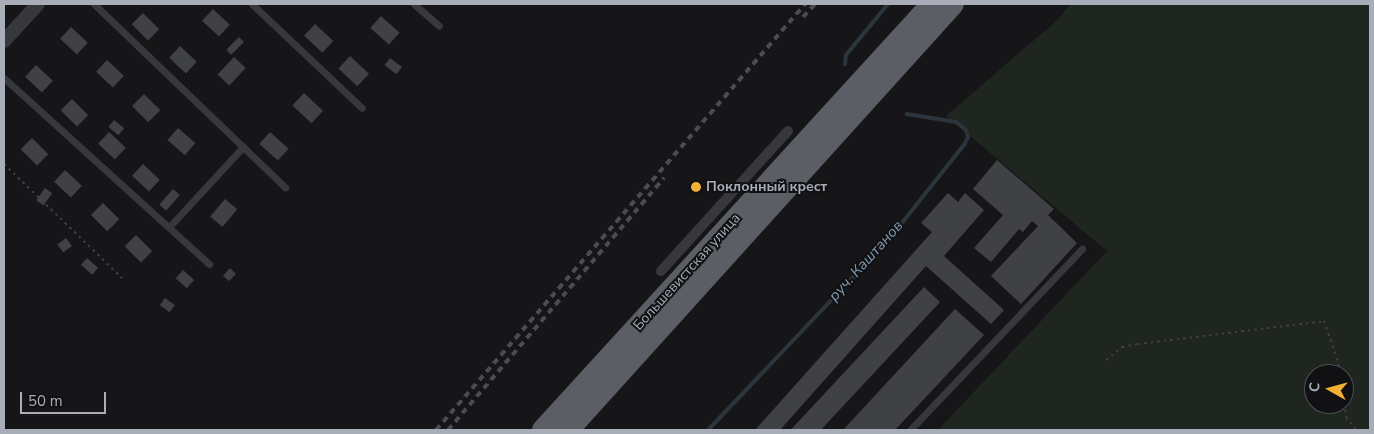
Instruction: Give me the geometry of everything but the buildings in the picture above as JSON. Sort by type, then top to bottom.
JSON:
[{"type":"highway","name":"Большевистская улица","points":[[543,430],[932,4]]},
{"type":"highway","name":"Большевистская улица","points":[[569,430],[953,4]]},
{"type":"street","points":[[4,42],[38,4]]},
{"type":"street","points":[[661,272],[788,131]]},
{"type":"lane","points":[[94,4],[286,187]]},
{"type":"lane","points":[[252,4],[362,108]]},
{"type":"lane","points":[[414,4],[439,26]]},
{"type":"lane","points":[[4,78],[210,264]]},
{"type":"lane","points":[[170,226],[243,147]]},
{"type":"lane","points":[[910,430],[1082,249]]},
{"type":"path","points":[[4,164],[122,278]]},
{"type":"path","points":[[1106,360],[1122,347],[1138,344],[1324,321],[1339,364]]},
{"type":"path","points":[[1346,414],[1356,430]]},
{"type":"shaded area","points":[[1071,4],[1370,4],[1370,430],[938,430],[1107,251],[946,116],[1053,24]]},
{"type":"waterway","name":"руч. Каштанов","points":[[845,64],[846,55],[888,4]]},
{"type":"waterway","name":"руч. Каштанов","points":[[708,430],[890,238],[964,145],[968,137],[966,130],[956,122],[907,114]]},
{"type":"railway","points":[[436,430],[805,4]]},
{"type":"railway","points":[[803,17],[815,4]]},
{"type":"railway","points":[[448,430],[664,178]]},
{"type":"place","name":"Поклонный крест","points":[[696,187]]}]
